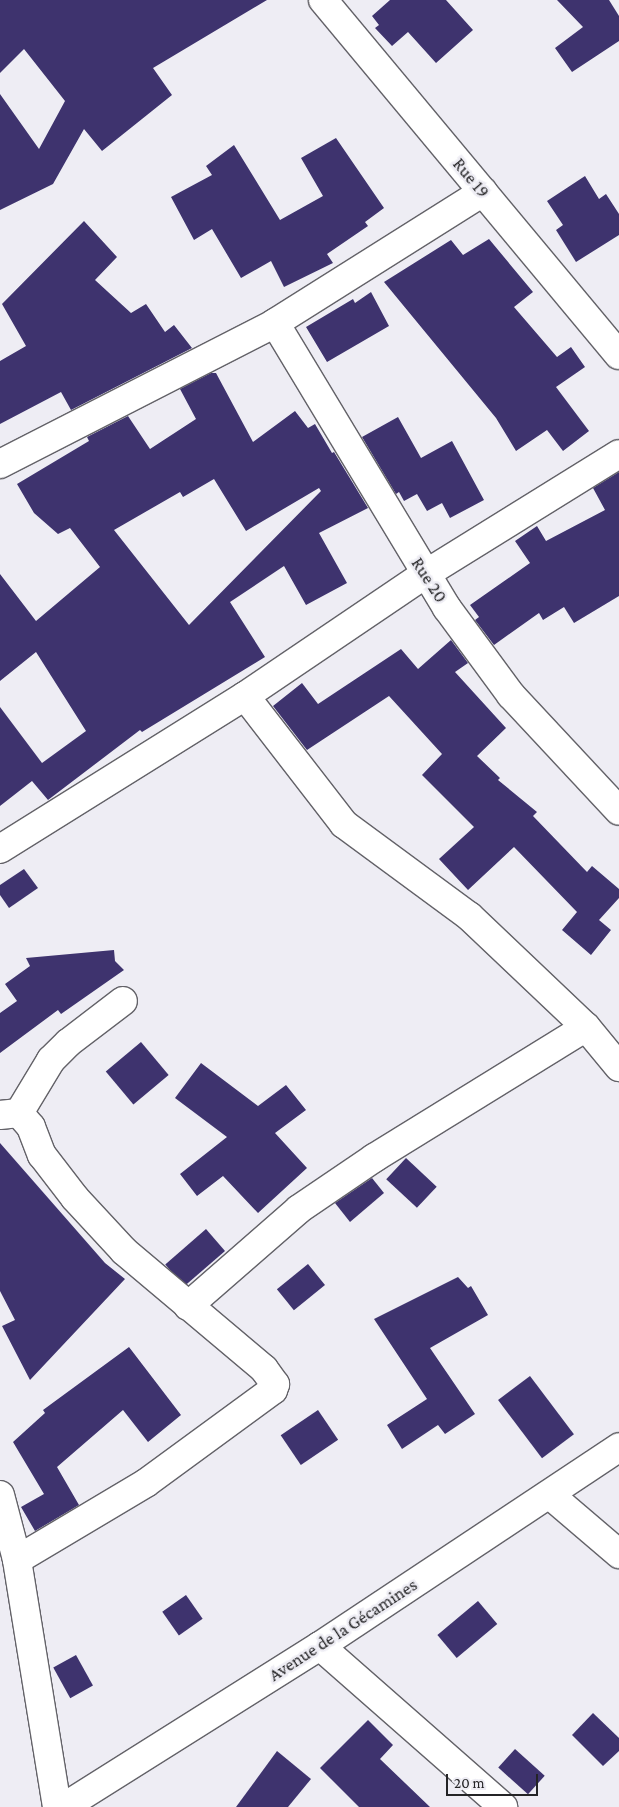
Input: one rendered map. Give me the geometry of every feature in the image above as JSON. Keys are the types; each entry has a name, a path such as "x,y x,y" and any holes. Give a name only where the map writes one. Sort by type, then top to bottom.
{"street":[{"name":"Rue 19","path":"324,0 619,355"},
{"path":"0,464 275,322 483,192"},
{"name":"Rue 20","path":"275,322 424,575 511,695 619,811"},
{"path":"0,848 245,696 424,575 619,454"},
{"path":"245,696 344,824 469,916 586,1027 619,1067"},
{"path":"17,1560 146,1483 273,1390 275,1384 272,1377 264,1369 124,1251 75,1198 42,1155 31,1127 10,1114 51,1060 68,1043 124,1001"},
{"path":"188,1306 299,1209 374,1158 586,1027"},
{"name":"Avenue de la Gécamines","path":"64,1807 320,1646 550,1495 619,1446"},
{"path":"0,1495 17,1560 57,1807"},
{"path":"550,1495 619,1554"},
{"path":"320,1646 503,1807"}],"building":[{"path":"0,0 267,0 153,68 172,95 102,151 84,129 53,184 0,210 0,94 39,149 65,101 24,49 0,73"},
{"path":"390,0 446,0 473,30 436,63 408,32 392,46 375,28 379,25 372,16"},
{"path":"557,0 609,0 619,16 619,41 572,72 555,48 583,27"},
{"path":"336,138 384,208 365,222 368,226 327,254 333,263 284,287 271,261 241,278 212,229 194,240 171,197 212,175 206,166 234,145 280,220 323,196 301,158"},
{"path":"585,176 599,199 606,194 619,214 619,235 576,262 556,230 563,225 547,201"},
{"path":"84,221 117,257 95,280 131,313 146,304 165,332 174,325 192,348 71,410 61,392 0,424 0,361 26,346 2,304"},
{"path":"489,239 533,292 514,307 557,357 571,347 585,367 556,387 589,431 563,451 547,430 516,451 496,418 384,282 451,240 463,255"},
{"path":"371,292 389,326 327,362 306,327 353,299 355,303"},
{"path":"211,373 216,373 253,442 295,411 308,428 315,424 368,508 319,533 347,583 306,605 284,566 230,602 265,657 142,732 140,730 48,800 32,781 0,806 0,707 42,763 86,731 36,652 0,681 0,574 36,621 100,567 70,528 58,534 34,513 17,484 89,441 87,437 128,416 150,449 196,419 180,389","holes":["214,479 246,531 319,488 321,491 189,625 114,530 180,492 183,497"]},
{"path":"398,417 421,458 452,441 484,500 450,518 442,503 427,511 417,494 404,501 399,492 396,494 362,437"},
{"path":"619,472 619,596 574,623 564,607 543,620 539,613 494,645 475,620 479,617 470,605 530,563 515,541 537,526 546,541 605,510 593,488"},
{"path":"451,640 468,663 455,672 506,728 477,756 500,778 498,780 537,812 533,816 587,872 592,866 619,889 619,898 599,920 611,930 591,955 562,930 577,912 514,847 468,890 439,859 474,827 422,775 442,754 389,696 307,750 273,706 302,683 318,704 401,649 418,669"},
{"path":"24,869 38,888 9,908 0,895 0,885"},
{"path":"114,950 115,961 124,970 61,1014 58,1010 0,1053 0,1013 17,1001 5,984 30,966 26,958"},
{"path":"141,1042 169,1075 133,1105 106,1072"},
{"path":"201,1063 258,1106 286,1085 306,1110 275,1133 307,1168 258,1213 223,1176 197,1196 180,1174 227,1137 175,1098"},
{"path":"0,1143 105,1263 125,1279 30,1380 2,1326 15,1320 0,1291"},
{"path":"406,1158 437,1187 417,1208 386,1179"},
{"path":"372,1178 384,1193 350,1222 335,1203"},
{"path":"206,1229 225,1251 184,1286 165,1264"},
{"path":"308,1264 325,1285 294,1310 277,1289"},
{"path":"458,1277 468,1288 471,1286 488,1315 430,1348 475,1414 445,1434 438,1425 402,1449 387,1425 427,1399 374,1319"},
{"path":"129,1347 181,1415 148,1442 123,1410 57,1467 79,1505 35,1531 21,1507 44,1494 13,1442 45,1413 43,1410"},
{"path":"530,1376 574,1434 542,1458 498,1400"},
{"path":"318,1410 338,1440 301,1465 281,1435"},
{"path":"186,1595 203,1619 179,1635 162,1612"},
{"path":"478,1601 497,1624 457,1658 437,1635"},
{"path":"76,1655 93,1686 70,1698 53,1668"},
{"path":"593,1713 619,1738 619,1751 603,1766 572,1735"},
{"path":"368,1720 393,1745 380,1759 430,1807 359,1807 320,1768"},
{"path":"515,1749 545,1776 528,1794 498,1768"},
{"path":"277,1751 311,1779 288,1807 236,1807"}]}
